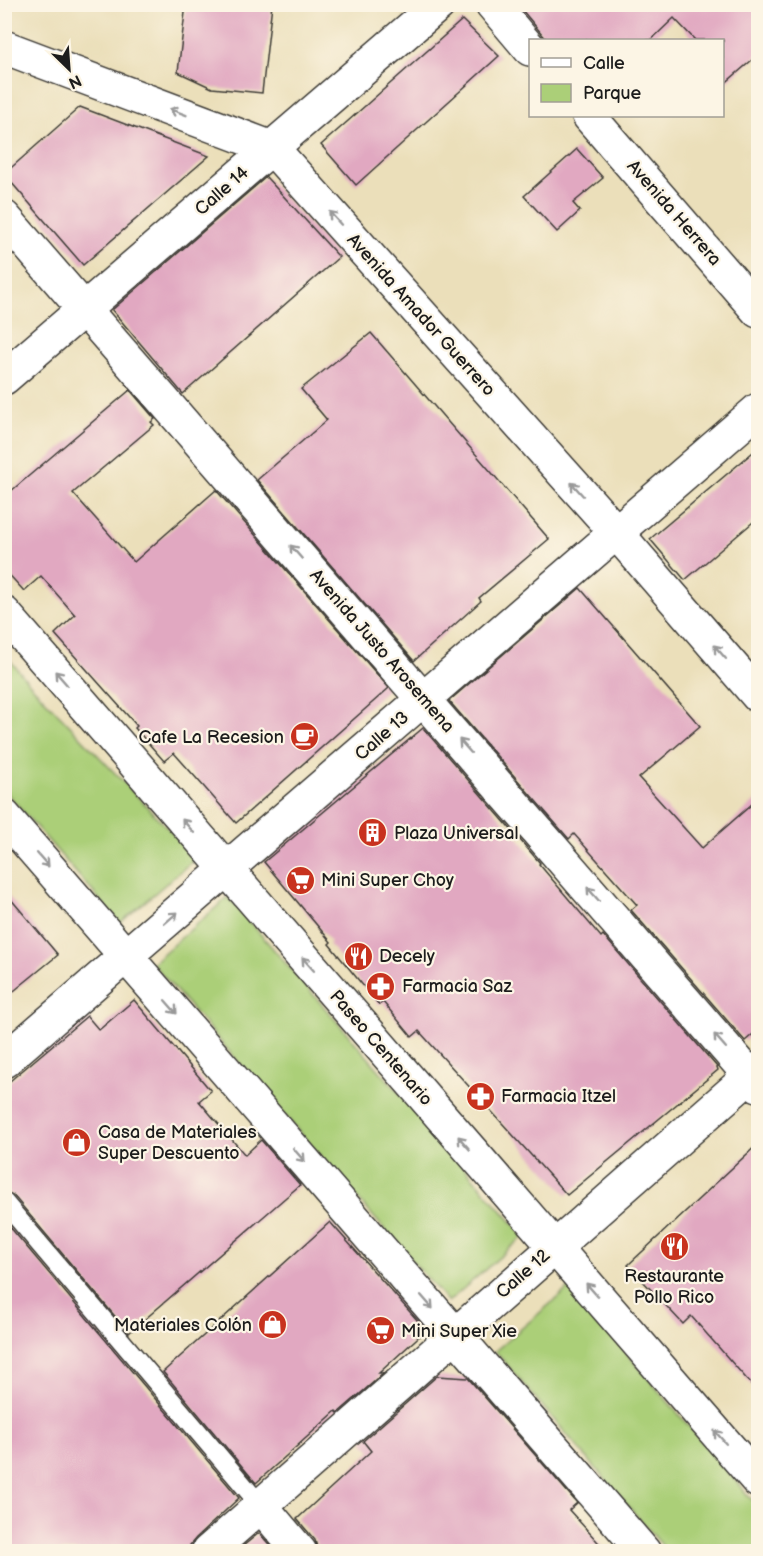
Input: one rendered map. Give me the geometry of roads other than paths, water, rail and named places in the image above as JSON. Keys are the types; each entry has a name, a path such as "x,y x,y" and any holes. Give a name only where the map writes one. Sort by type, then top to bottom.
{"main road":[{"name":"Calle 14","path":"4,378 439,4"},
{"path":"492,4 529,47"},
{"name":"Avenida Amador Guerrero","path":"4,47 272,148 616,532 759,696"},
{"name":"Avenida Herrera","path":"590,117 759,311"},
{"name":"Avenida Justo Arosemena","path":"4,217 756,1077"},
{"name":"Calle 13","path":"4,1061 759,410"},
{"name":"Paseo Centenario","path":"4,613 759,1481"},
{"path":"4,816 644,1551"},
{"name":"Calle 12","path":"208,1551 554,1247 756,1077"},
{"path":"261,1506 300,1551"}],"lane":[{"path":"4,1202 261,1506"}],"place":[{"name":"Cafe La Recesion","path":"305,737"},
{"name":"Plaza Universal","path":"373,833"},
{"name":"Mini Super Choy","path":"300,880"},
{"name":"Decely","path":"358,956"},
{"name":"Farmacia Saz","path":"381,986"},
{"name":"Farmacia Itzel","path":"480,1096"},
{"name":"Casa de Materiales Super Descuento","path":"77,1142"},
{"name":"Restaurante Pollo Rico","path":"674,1247"},
{"name":"Materiales Colón","path":"273,1325"},
{"name":"Mini Super Xie","path":"380,1331"}]}
